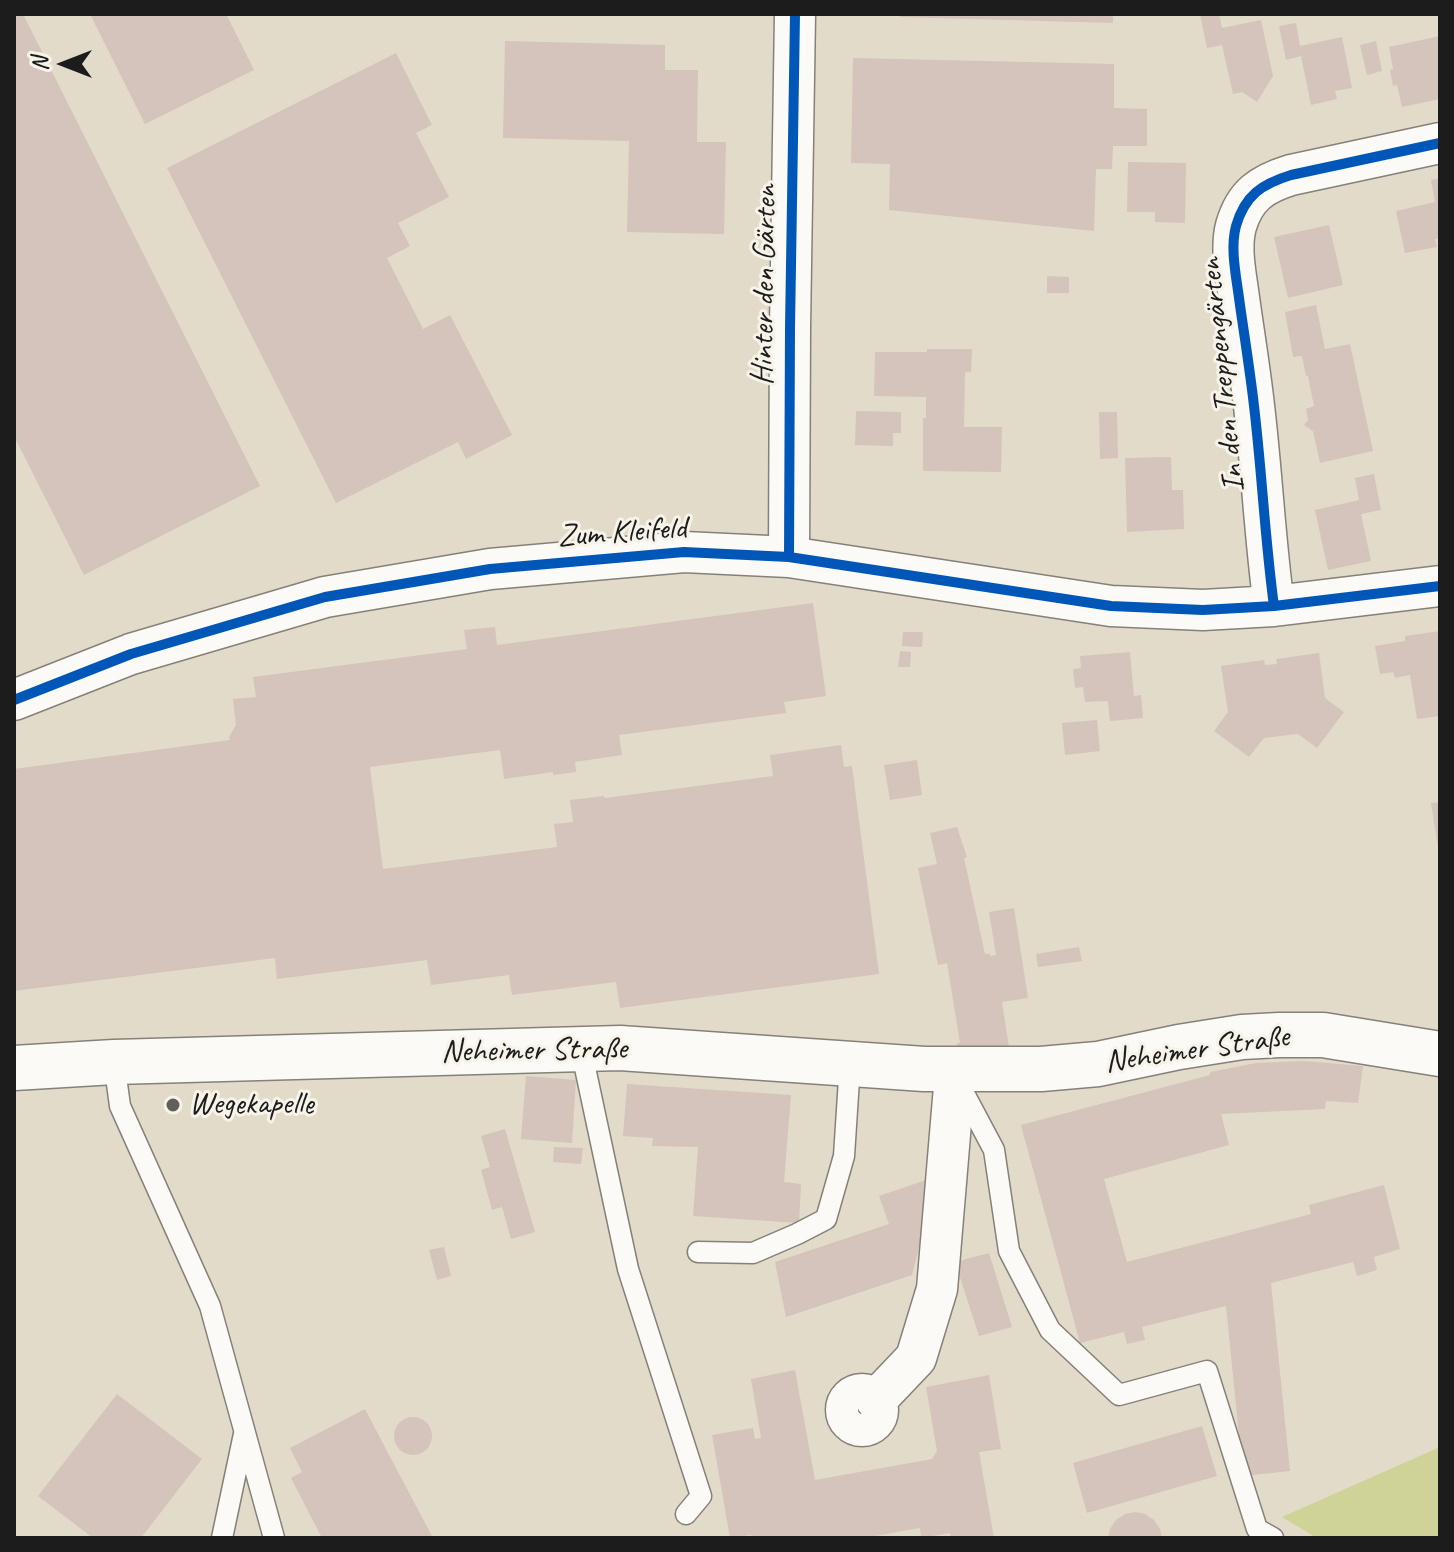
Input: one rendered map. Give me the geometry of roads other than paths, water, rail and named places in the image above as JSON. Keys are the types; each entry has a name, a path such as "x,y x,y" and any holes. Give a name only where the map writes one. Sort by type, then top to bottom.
{"main road":[{"name":"Neheimer Straße","path":"14,1068 114,1062 620,1048 954,1072 1098,1064 1210,1042 1279,1035 1323,1035 1440,1054"}],"street":[{"name":"Hinter den Gärten","path":"789,557 795,14"},
{"name":"In den Treppengärten","path":"1274,606 1254,407 1234,265 1235,230 1241,213 1253,193 1270,181 1440,143"},
{"name":"Zum Kleifeld","path":"14,700 131,654 325,597 490,569 684,552 789,557 1111,606 1203,610 1274,606 1440,586"},
{"path":"876,1400 916,1358 937,1289 954,1072"}],"lane":[{"path":"581,1049 628,1269 701,1496 686,1514"},
{"path":"114,1062 120,1106 210,1306 274,1538"},
{"path":"698,1252 753,1253 826,1219 844,1156 850,1064"},
{"path":"954,1072 994,1150 1009,1251 1050,1330 1119,1395 1207,1371 1257,1529 1273,1538"},
{"path":"222,1538 245,1431"}],"place":[{"name":"Wegekapelle","path":"173,1105"}]}
